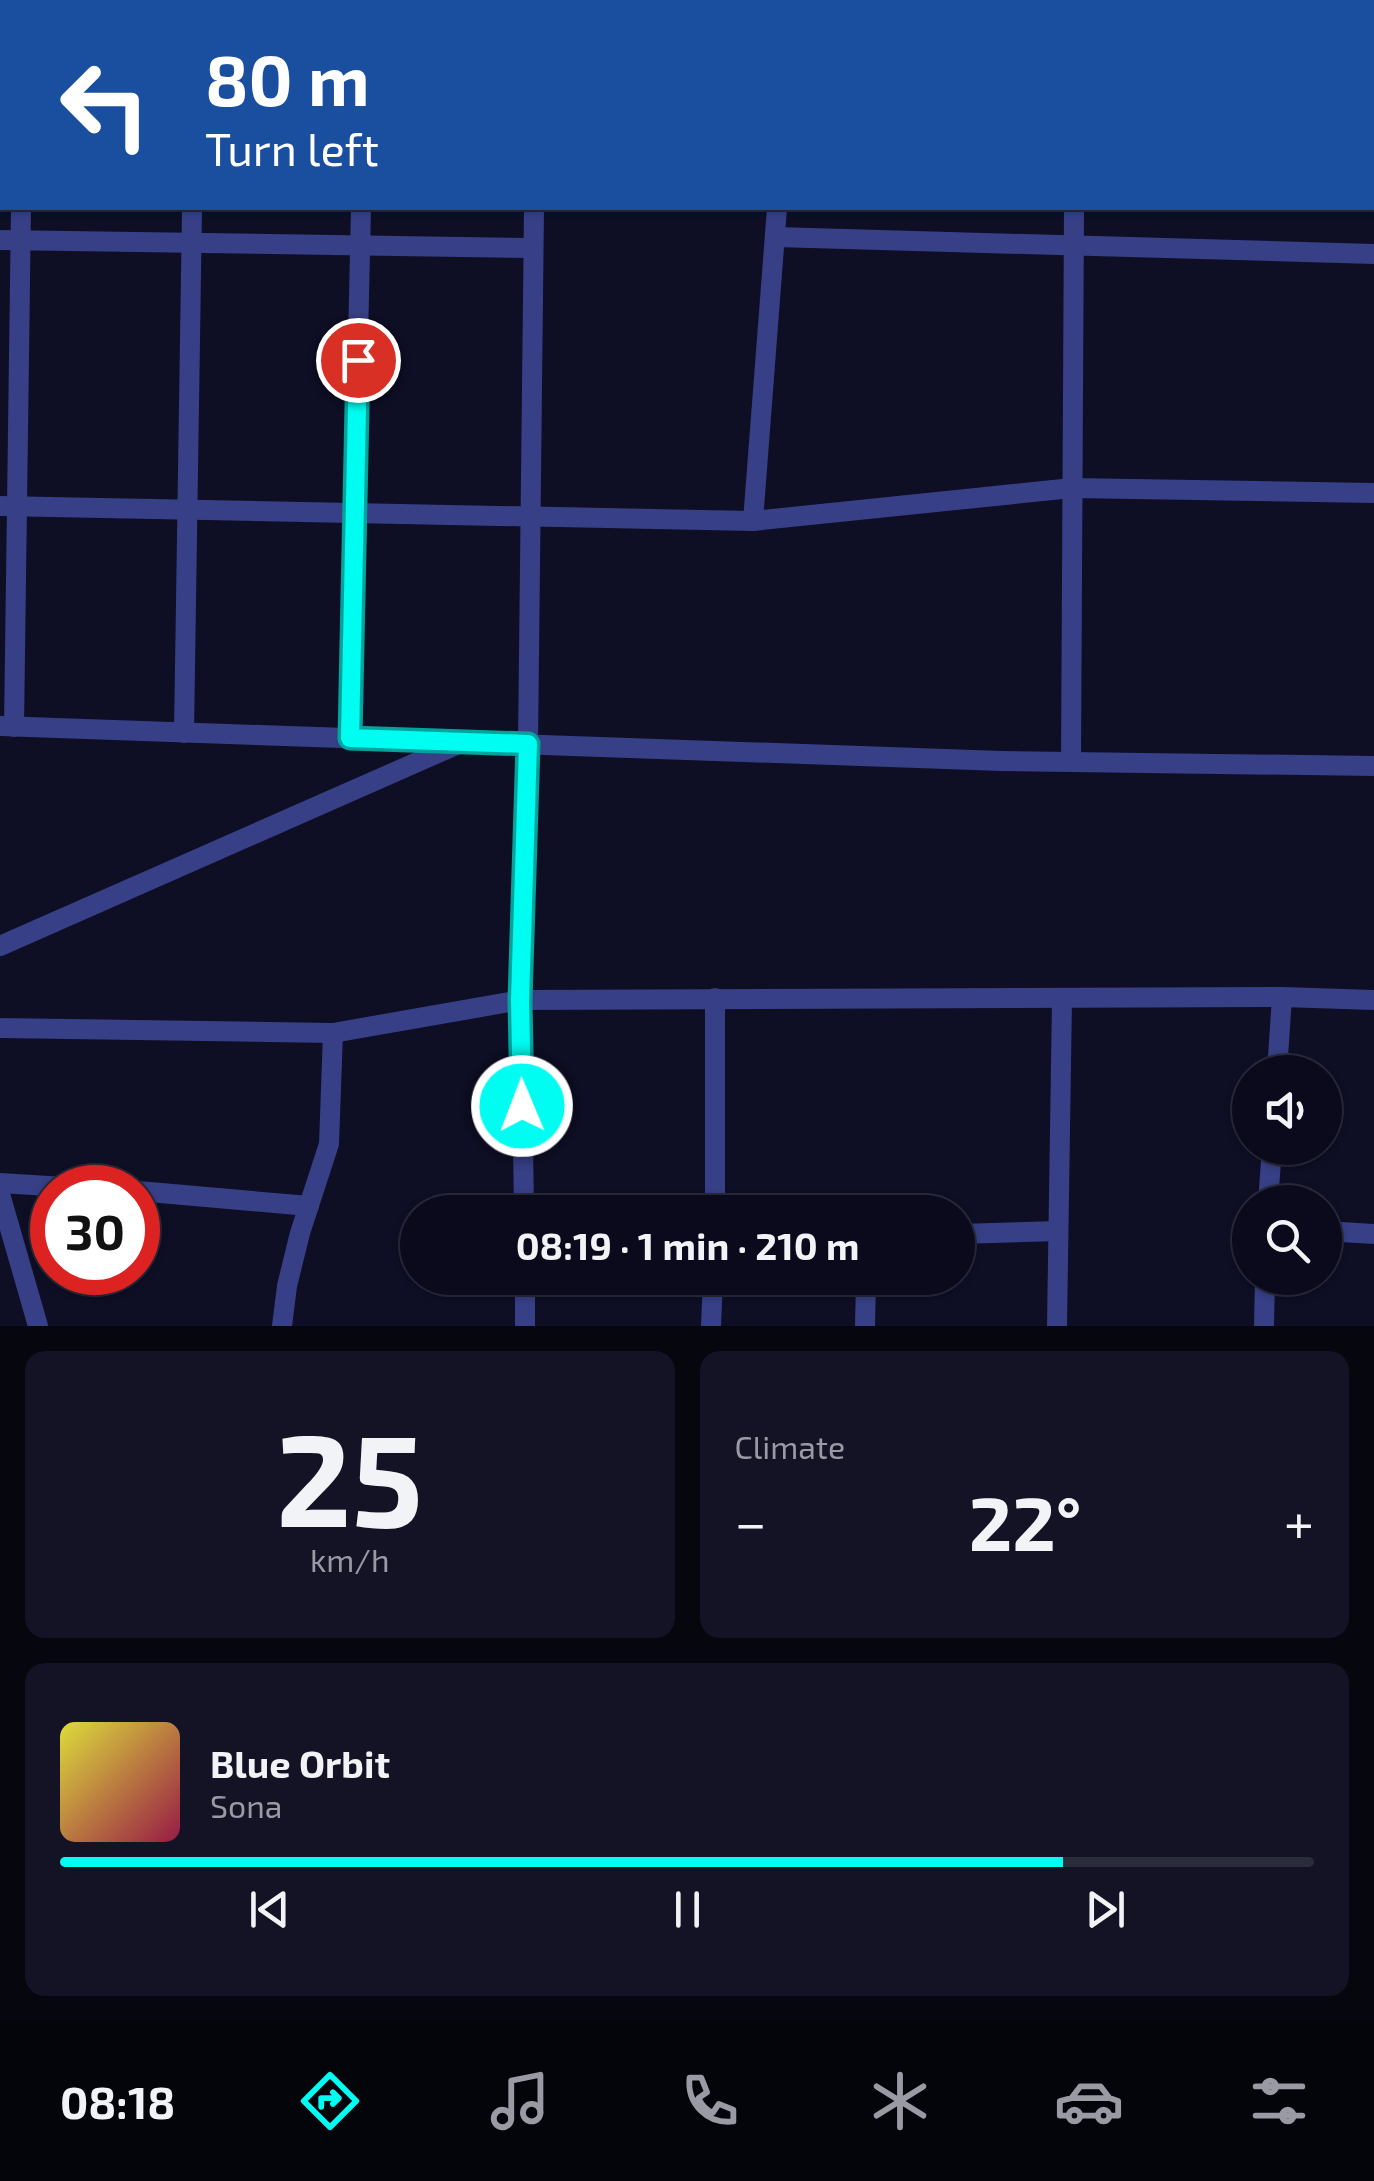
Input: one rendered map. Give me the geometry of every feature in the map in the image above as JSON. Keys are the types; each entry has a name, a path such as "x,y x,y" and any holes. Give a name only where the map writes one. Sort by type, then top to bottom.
{"street":[{"path":"7,726 10,240 20,210"},
{"path":"184,732 192,210"},
{"path":"350,738 361,210"},
{"path":"524,1195 520,1000 528,744 534,210"},
{"path":"753,521 777,210"},
{"path":"1071,762 1074,210"},
{"path":"776,237 1374,254"},
{"path":"10,240 532,248"},
{"path":"8,506 753,521 1072,488 1374,493"},
{"path":"0,664 7,726"},
{"path":"7,726 1071,762 1374,766"},
{"path":"0,946 462,742"},
{"path":"715,998 715,1195"},
{"path":"1278,1055 1282,998"},
{"path":"1057,1326 1062,999"},
{"path":"0,1028 332,1032 520,1000 1374,1000"},
{"path":"282,1326 300,1233 329,1144 332,1032"},
{"path":"0,1183 30,1185"},
{"path":"160,1193 310,1206"},
{"path":"0,1194 38,1326"},
{"path":"975,1233 1058,1230"},
{"path":"1342,1232 1374,1234"},
{"path":"525,1295 526,1326"},
{"path":"711,1326 713,1295"},
{"path":"865,1326 866,1295"},
{"path":"1264,1326 1265,1295"}],"route":[{"path":"358,360 350,738 528,744 520,1000 522,1106"}]}
